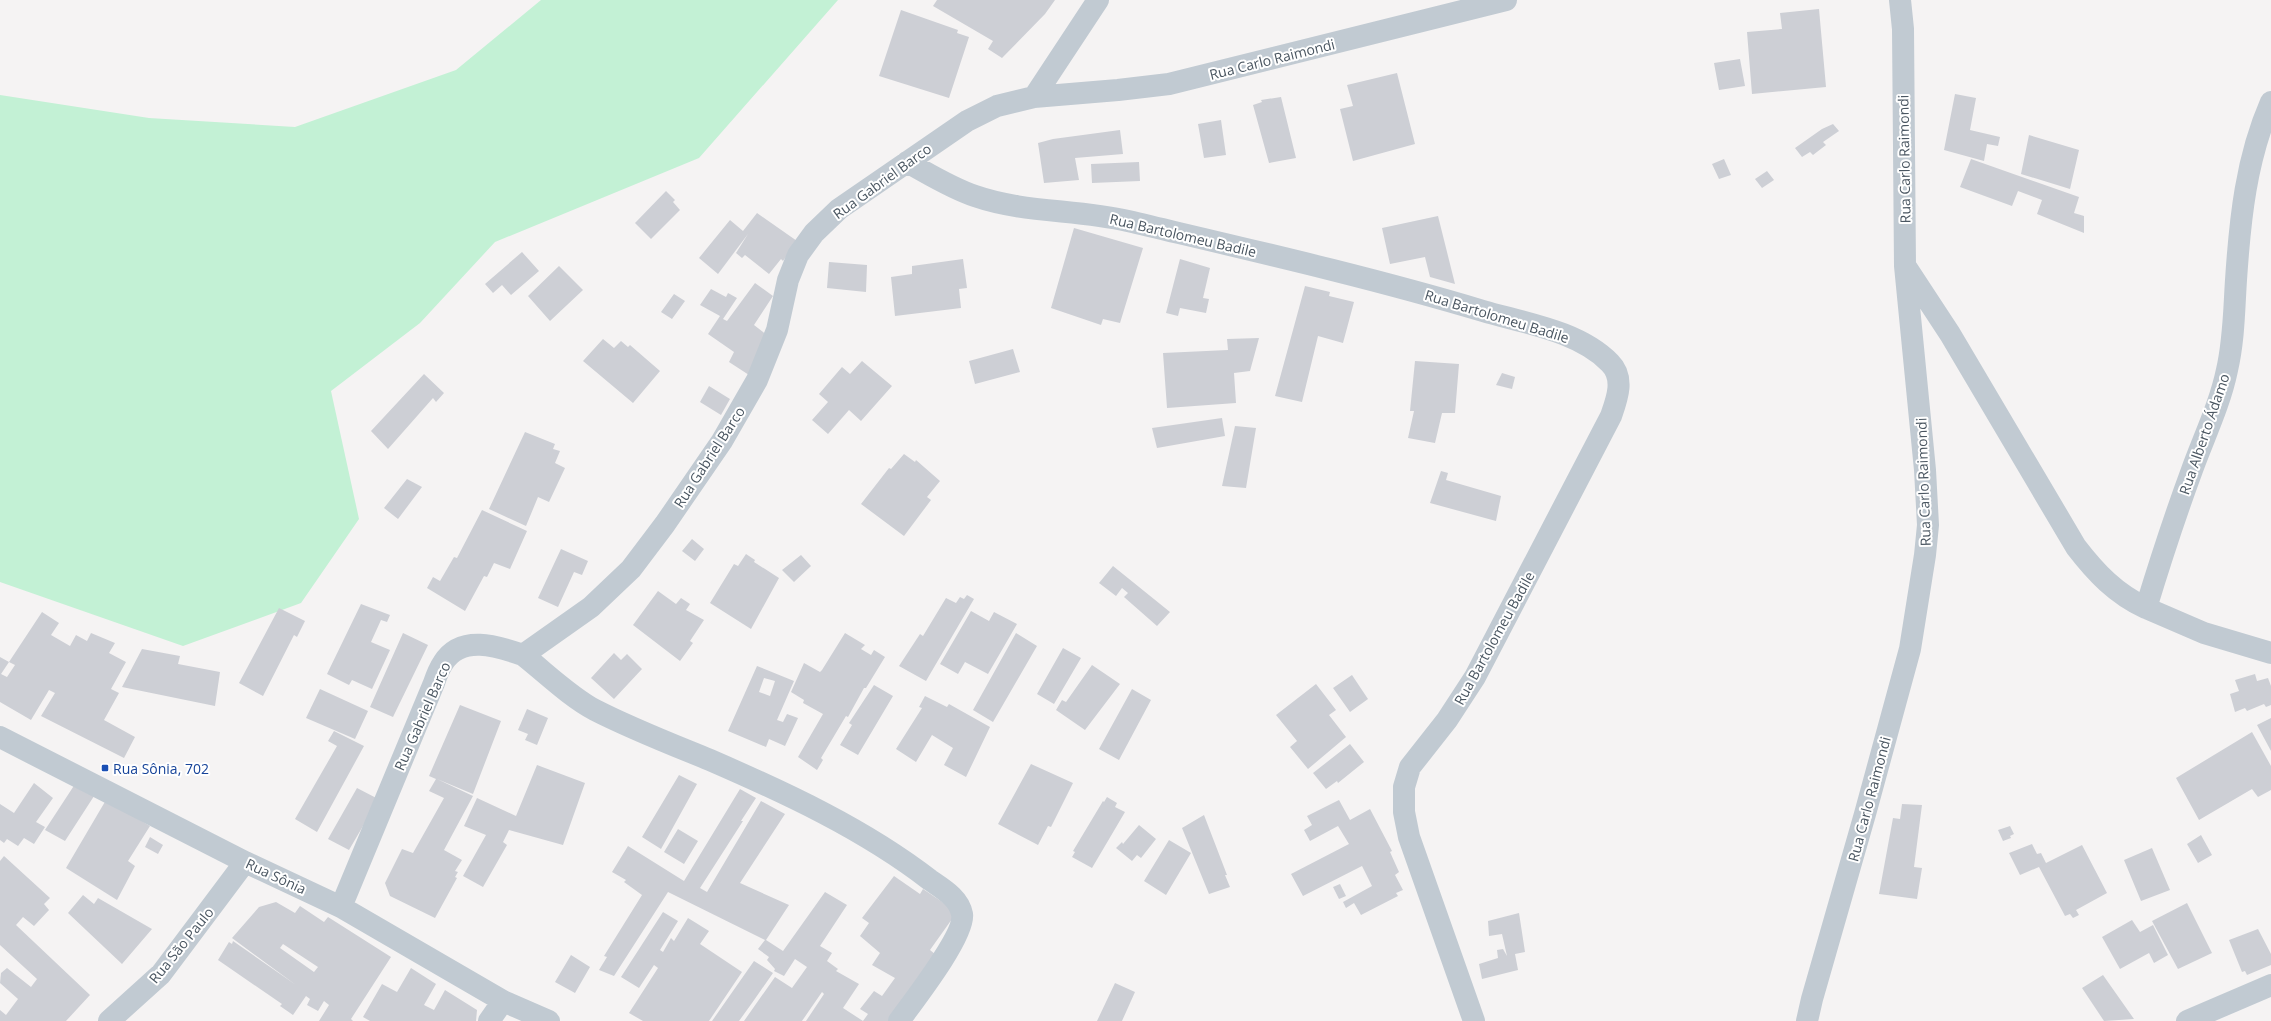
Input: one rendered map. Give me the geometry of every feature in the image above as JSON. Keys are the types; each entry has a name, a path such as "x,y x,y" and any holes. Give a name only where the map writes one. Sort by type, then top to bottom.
{"street":[{"path":"1034,97 1098,0"},
{"name":"Rua Carlo Raimondi","path":"1034,97 1169,84 1506,0"},
{"name":"Rua Carlo Raimondi","path":"1808,1021 1812,999 1910,649 1926,555 1928,525 1926,470 1905,266 1903,29 1900,0"},
{"name":"Rua Gabriel Barco","path":"341,907 443,663 452,652 465,645 482,645 503,648 523,655 591,607 631,569 665,524 722,441 757,380 777,330 788,280 798,255 814,233 839,209 967,121 997,106 1034,97"},
{"name":"Rua Alberto Ádamo","path":"2146,608 2170,530 2212,418 2227,371 2233,333 2241,215 2250,162 2261,124 2271,102"},
{"name":"Rua Bartolomeu Badile","path":"907,162 959,190 995,202 1074,212 1128,221 1373,280 1468,306 1558,333 1598,352 1612,365 1618,378 1619,394 1611,416 1475,677 1447,720 1410,767 1404,787 1404,812 1409,837 1474,1021"},
{"path":"1905,266 1929,298 2076,547 2102,578 2118,592 2146,608 2204,633 2271,653"},
{"path":"523,655 593,709 757,781 846,824 905,860 953,897 960,906 963,916 958,931 953,942 922,990 899,1021"},
{"name":"Rua Sônia","path":"0,737 245,862 341,907 503,1001 549,1021"},
{"name":"Rua São Paulo","path":"109,1021 161,974 245,862"},
{"path":"2187,1021 2271,985"},
{"path":"489,1021 503,1001"}],"green space":[{"path":"541,0 838,0 699,158 495,242 420,323 331,391 359,519 301,603 183,646 0,582 0,95 149,118 295,127 456,70"}],"building":[{"path":"937,0 1055,0 1045,14 1002,58 988,49 993,41 933,6"},
{"path":"1819,9 1826,87 1752,94 1747,32 1782,29 1780,13"},
{"path":"901,10 958,30 957,33 969,37 949,98 879,76"},
{"path":"1740,59 1745,86 1719,90 1714,63"},
{"path":"1397,73 1415,144 1353,161 1340,109 1353,106 1347,85"},
{"path":"1955,94 1976,98 1970,130 2000,137 1998,146 1987,144 1984,161 1944,150"},
{"path":"1281,97 1296,158 1269,163 1253,105 1262,102 1261,100"},
{"path":"1221,120 1226,155 1204,158 1198,124"},
{"path":"1833,124 1839,131 1823,142 1826,145 1813,155 1810,152 1802,157 1795,148 1822,129"},
{"path":"1120,130 1123,154 1075,158 1079,180 1044,183 1038,143 1053,139"},
{"path":"2029,135 2079,150 2070,189 2021,174"},
{"path":"1724,159 1731,175 1719,179 1712,164"},
{"path":"1971,159 2079,197 2074,213 2084,216 2084,233 2037,214 2042,200 2018,191 2012,206 1960,187"},
{"path":"1139,162 1140,181 1092,183 1091,164"},
{"path":"1767,171 1774,180 1762,188 1755,179"},
{"path":"666,191 675,200 673,202 680,210 651,239 635,223"},
{"path":"757,213 797,241 783,261 781,259 769,274 745,255 742,258 736,253 748,234 718,274 699,258 730,220 743,231"},
{"path":"1438,216 1455,284 1430,277 1425,257 1390,264 1382,228"},
{"path":"1074,228 1143,248 1120,323 1103,319 1101,325 1051,308"},
{"path":"522,252 539,271 511,295 502,285 493,293 485,284"},
{"path":"963,259 967,288 959,289 961,308 895,316 891,277 912,274 912,266"},
{"path":"1180,259 1210,268 1203,298 1209,299 1206,313 1180,308 1178,316 1166,313"},
{"path":"829,262 867,265 866,292 827,288"},
{"path":"559,266 583,290 550,321 528,296"},
{"path":"755,283 773,296 754,325 772,339 749,375 729,362 734,352 708,334 720,316 700,305 711,289 726,297 728,293 737,298 723,319 727,321"},
{"path":"1305,286 1330,292 1329,296 1354,302 1343,343 1318,336 1302,402 1275,396"},
{"path":"674,294 685,301 672,319 661,312"},
{"path":"1259,338 1250,371 1234,373 1236,403 1167,408 1163,353 1228,350 1227,339"},
{"path":"603,339 614,348 621,341 628,347 630,345 660,371 633,403 583,361"},
{"path":"1013,349 1020,372 975,384 969,361"},
{"path":"862,361 892,386 861,421 849,410 828,434 812,420 828,402 819,394 842,367 850,374"},
{"path":"1415,361 1459,364 1455,413 1442,413 1435,443 1408,438 1414,411 1410,411"},
{"path":"1502,373 1515,377 1512,389 1496,385"},
{"path":"424,374 444,393 436,402 433,398 388,449 371,431"},
{"path":"709,386 730,399 721,415 700,402"},
{"path":"1222,418 1225,436 1157,448 1152,428"},
{"path":"1235,426 1256,428 1246,488 1222,486"},
{"path":"525,432 555,444 553,449 560,451 555,463 565,468 549,502 538,497 526,526 489,509"},
{"path":"904,454 915,462 916,460 940,481 927,497 931,500 904,536 861,504 889,468 891,469"},
{"path":"1441,471 1448,473 1446,480 1501,496 1496,521 1430,503"},
{"path":"407,479 422,487 398,519 384,508"},
{"path":"482,510 527,531 510,569 494,563 487,577 484,576 465,611 427,588 433,577 440,581 454,557 457,558"},
{"path":"692,539 704,549 695,561 682,551"},
{"path":"561,549 588,561 582,575 574,572 558,607 538,598"},
{"path":"746,554 755,560 754,562 779,578 751,629 710,603 734,564 738,566"},
{"path":"801,555 811,566 794,582 782,570"},
{"path":"1113,566 1170,612 1157,626 1124,597 1128,593 1122,588 1116,596 1099,583"},
{"path":"658,591 676,604 681,598 690,604 686,610 704,620 690,641 693,643 680,661 633,625"},
{"path":"967,595 974,599 926,681 899,666 920,634 923,636 946,598 956,603 960,597 964,599"},
{"path":"361,604 390,615 387,622 381,620 371,642 390,650 372,689 352,680 349,685 327,674"},
{"path":"279,608 305,621 297,637 294,635 263,696 239,683"},
{"path":"971,611 989,621 994,612 1017,624 988,674 965,662 958,674 940,664"},
{"path":"42,612 59,623 51,635 70,646 76,635 87,641 91,633 115,643 109,653 126,662 111,689 119,693 104,720 135,737 124,758 41,716 55,693 49,690 31,720 0,702 0,657 9,662","holes":["9,662 15,665 7,677 1,674"]},
{"path":"403,633 428,645 393,717 370,707"},
{"path":"845,633 865,645 861,649 871,655 874,650 885,657 866,688 864,688 848,717 846,716 821,758 823,760 817,770 798,757 823,714 803,703 804,700 791,692 804,663 820,672"},
{"path":"1016,633 1037,646 993,722 973,710"},
{"path":"1063,648 1081,658 1054,704 1037,694"},
{"path":"142,649 180,656 178,664 220,672 215,706 122,687"},
{"path":"614,653 621,660 627,654 642,669 614,699 591,678"},
{"path":"1092,665 1120,684 1085,730 1056,710 1062,700 1066,702"},
{"path":"757,666 794,681 777,720 783,722 787,714 798,718 785,746 769,739 766,747 728,731","holes":["764,678 775,681 770,696 759,692"]},
{"path":"2255,674 2257,681 2268,678 2271,686 2271,705 2266,707 2264,704 2247,711 2245,708 2235,712 2230,694 2239,691 2235,680"},
{"path":"1352,675 1368,699 1350,712 1333,688"},
{"path":"1316,684 1336,710 1329,715 1346,737 1308,769 1290,747 1297,741 1276,715"},
{"path":"874,685 893,696 858,755 840,745 852,725 849,723"},
{"path":"320,689 368,711 355,739 306,718"},
{"path":"1132,689 1151,700 1119,760 1099,749"},
{"path":"925,696 947,707 949,704 990,727 966,777 944,765 953,748 932,735 916,762 896,749 922,708 919,707"},
{"path":"460,705 501,721 473,794 437,779 473,796 444,850 462,860 455,871 458,872 455,877 457,878 435,918 390,896 385,883 402,849 413,853 444,798 429,791 436,779 429,776"},
{"path":"527,709 548,718 537,745 525,740 528,734 518,730"},
{"path":"2271,718 2271,751 2257,725"},
{"path":"334,731 364,746 317,832 295,819 337,746 328,741"},
{"path":"2252,732 2271,766 2271,790 2258,797 2252,789 2199,820 2176,778"},
{"path":"1350,744 1364,762 1338,783 1337,781 1326,789 1313,773"},
{"path":"1031,764 1073,783 1051,827 1048,826 1038,845 998,824"},
{"path":"537,765 585,783 563,845 509,830 503,842 507,845 483,887 463,876 486,835 464,826 477,798 516,816"},
{"path":"679,775 697,784 661,849 642,837"},
{"path":"77,781 96,793 65,841 45,830"},
{"path":"34,783 53,798 36,822 45,827 34,844 24,838 18,846 7,839 4,843 0,840 0,804 14,813"},
{"path":"357,788 382,801 370,814 349,850 328,839"},
{"path":"740,789 756,798 700,888 707,892 761,801 785,814 740,883 789,905 766,940 783,951 825,892 847,905 820,946 832,953 827,961 838,969 836,971 859,984 843,1008 863,1021 806,1021 824,994 822,992 802,1021 744,1021 775,977 792,988 807,967 795,959 784,976 774,971 775,969 767,960 769,957 758,949 765,940 668,892 614,976 599,970 607,957 604,956 642,895 624,882 626,880 612,872 628,846 684,881"},
{"path":"1107,797 1117,803 1115,807 1125,812 1092,868 1072,857 1075,852 1073,851 1103,801 1104,802"},
{"path":"106,800 150,826 128,861 135,866 117,900 66,868"},
{"path":"1339,800 1350,820 1370,809 1392,851 1390,852 1399,872 1395,875 1403,890 1396,893 1398,896 1361,915 1354,903 1346,908 1343,902 1372,886 1362,866 1303,896 1291,874 1349,844 1338,826 1310,841 1304,830 1312,825 1307,816"},
{"path":"1902,804 1922,805 1914,867 1922,868 1917,899 1879,894 1893,818 1900,819"},
{"path":"1204,815 1227,875 1225,875 1230,887 1209,894 1182,828"},
{"path":"1139,825 1156,839 1141,858 1137,855 1132,861 1116,848 1122,842 1123,844"},
{"path":"2010,826 2014,834 2010,836 2011,838 2003,841 1998,830"},
{"path":"678,829 698,841 684,864 664,852"},
{"path":"2201,835 2212,855 2198,863 2187,844"},
{"path":"150,837 163,845 158,854 145,847"},
{"path":"1169,840 1191,853 1166,895 1144,881"},
{"path":"2032,844 2037,854 2041,853 2046,863 2082,845 2107,893 2076,910 2079,915 2073,918 2070,914 2065,916 2039,867 2020,875 2009,853"},
{"path":"2152,848 2170,890 2141,901 2124,860"},
{"path":"4,856 50,898 44,904 49,910 34,926 23,917 16,925 90,995 66,1021 0,1021 0,1010 6,1015 18,999 0,983 1,973 7,968 31,987 37,979 0,945 0,861"},
{"path":"894,876 920,894 923,889 957,912 930,950 941,959 896,1021 863,1021 868,1014 860,1009 874,991 882,996 895,978 872,965 880,953 860,936 869,923 862,918"},
{"path":"1340,884 1346,896 1339,899 1333,887"},
{"path":"83,895 94,904 98,898 152,929 122,964 68,913"},
{"path":"276,902 295,913 300,906 324,922 328,917 391,957 351,1019 353,1021 319,1021 329,1005 324,1001 318,1011 307,1005 310,999 306,996 293,1015 280,1006 282,1004 218,960 229,942 232,944 233,941 296,985 232,938 259,907","holes":["283,944 318,967 314,972 280,948"]},
{"path":"2187,903 2212,953 2178,969 2152,921"},
{"path":"663,912 678,921 660,950 663,952 671,938 674,941 688,918 709,931 700,944 742,972 709,1021 643,1021 629,1013 658,968 654,965 639,988 621,977"},
{"path":"1519,913 1525,952 1515,954 1518,970 1482,979 1479,964 1498,958 1497,950 1503,949 1507,956 1502,934 1489,936 1488,921"},
{"path":"2132,920 2140,932 2153,925 2168,955 2154,963 2149,953 2120,969 2102,937"},
{"path":"2258,929 2271,954 2271,965 2247,975 2245,971 2242,972 2229,940"},
{"path":"571,955 590,967 575,993 555,982"},
{"path":"754,961 773,973 739,1021 712,1021"},
{"path":"411,968 436,984 424,1005 434,1010 445,990 477,1010 476,1021 370,1021 363,1017 382,984 397,992"},
{"path":"2103,975 2134,1019 2104,1021 2082,988"},
{"path":"1115,983 1135,992 1122,1021 1097,1021"}],"place":[{"name":"Rua Sônia, 702","path":"105,768"}]}
